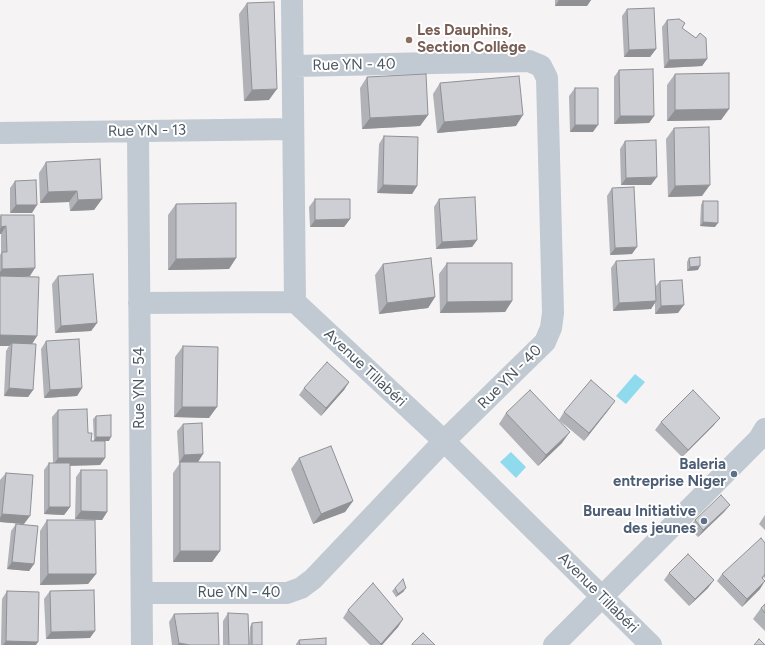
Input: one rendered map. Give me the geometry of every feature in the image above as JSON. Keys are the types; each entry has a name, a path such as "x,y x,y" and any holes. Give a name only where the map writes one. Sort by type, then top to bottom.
{"street":[{"path":"139,303 295,302 292,0"},
{"name":"Rue YN - 40","path":"142,593 287,593 301,588 313,579 444,441 545,342 551,328 554,313 547,78 541,66 529,61 293,66"},
{"name":"Rue YN - 13","path":"0,134 293,129"},
{"name":"Rue YN - 54","path":"138,132 142,645"},
{"name":"Avenue Tillabéri","path":"295,302 444,441 651,645"},
{"path":"554,645 759,438 765,429"}],"water":[{"path":"635,374 645,382 626,404 616,396"},
{"path":"511,452 526,467 516,478 500,462"}],"building":[{"path":"274,2 277,89 252,90 247,3"},
{"path":"654,8 656,49 629,50 627,9"},
{"path":"679,19 685,23 682,28 696,38 700,33 706,38 707,59 669,60 667,20"},
{"path":"653,69 654,116 620,116 619,70"},
{"path":"729,73 729,109 675,110 675,74"},
{"path":"426,74 428,115 370,118 367,77"},
{"path":"519,76 523,115 444,122 440,83"},
{"path":"575,88 598,88 598,125 575,125"},
{"path":"709,127 710,185 675,186 674,128"},
{"path":"384,136 418,137 417,186 383,185"},
{"path":"656,140 657,177 626,178 625,141"},
{"path":"100,159 102,199 78,200 77,191 48,192 46,162"},
{"path":"36,180 37,205 16,205 15,181"},
{"path":"634,187 637,247 615,248 612,188"},
{"path":"475,197 477,240 442,242 439,199"},
{"path":"315,199 350,199 350,219 315,220"},
{"path":"703,201 718,201 718,223 703,222"},
{"path":"236,203 236,258 176,259 176,204"},
{"path":"1,215 34,215 35,268 2,269 2,252 7,252 6,226 1,227"},
{"path":"700,257 700,266 690,267 689,258"},
{"path":"431,258 435,297 387,303 383,264"},
{"path":"654,259 656,301 619,303 616,261"},
{"path":"447,263 512,263 512,301 447,302"},
{"path":"93,274 97,323 61,326 58,276"},
{"path":"0,276 39,277 37,336 0,335"},
{"path":"682,280 684,305 661,306 660,281"},
{"path":"79,339 82,388 50,390 46,341"},
{"path":"12,343 36,344 33,390 9,388"},
{"path":"183,346 218,347 217,407 182,407"},
{"path":"327,362 349,382 326,408 304,388"},
{"path":"591,380 615,401 589,433 564,412"},
{"path":"530,390 570,432 546,455 506,413"},
{"path":"693,390 720,418 688,450 661,422"},
{"path":"87,409 88,433 92,433 91,441 105,441 105,458 58,458 58,410"},
{"path":"111,415 111,437 96,437 96,416"},
{"path":"202,423 203,454 184,455 183,424"},
{"path":"331,446 353,501 321,514 299,458"},
{"path":"180,462 220,462 220,551 180,551"},
{"path":"49,463 70,463 70,507 49,507"},
{"path":"81,470 107,470 107,512 81,511"},
{"path":"6,473 33,475 30,516 2,514"},
{"path":"721,495 730,505 703,530 695,520"},
{"path":"47,520 95,520 96,574 48,574"},
{"path":"16,524 38,526 34,564 12,562"},
{"path":"761,538 765,543 765,574 762,578 765,581 747,599 722,574"},
{"path":"688,554 714,580 695,599 669,573"},
{"path":"403,579 406,588 398,594 395,588"},
{"path":"373,583 403,619 381,644 348,610"},
{"path":"94,590 95,631 51,632 50,591"},
{"path":"7,591 39,592 38,642 6,641"},
{"path":"765,604 765,613 761,608"},
{"path":"218,613 219,645 190,645 179,643 174,614"},
{"path":"228,613 248,614 249,645 229,645"},
{"path":"262,622 262,645 252,645 252,623"},
{"path":"423,633 435,645 412,645"},
{"path":"326,638 326,645 300,645 299,640"},
{"path":"759,639 765,645 754,645"}],"place":[{"name":"Les Dauphins, Section Collège","path":"409,40"},
{"name":"Baleria entreprise Niger","path":"734,474"},
{"name":"Bureau Initiative des jeunes","path":"704,521"}]}
